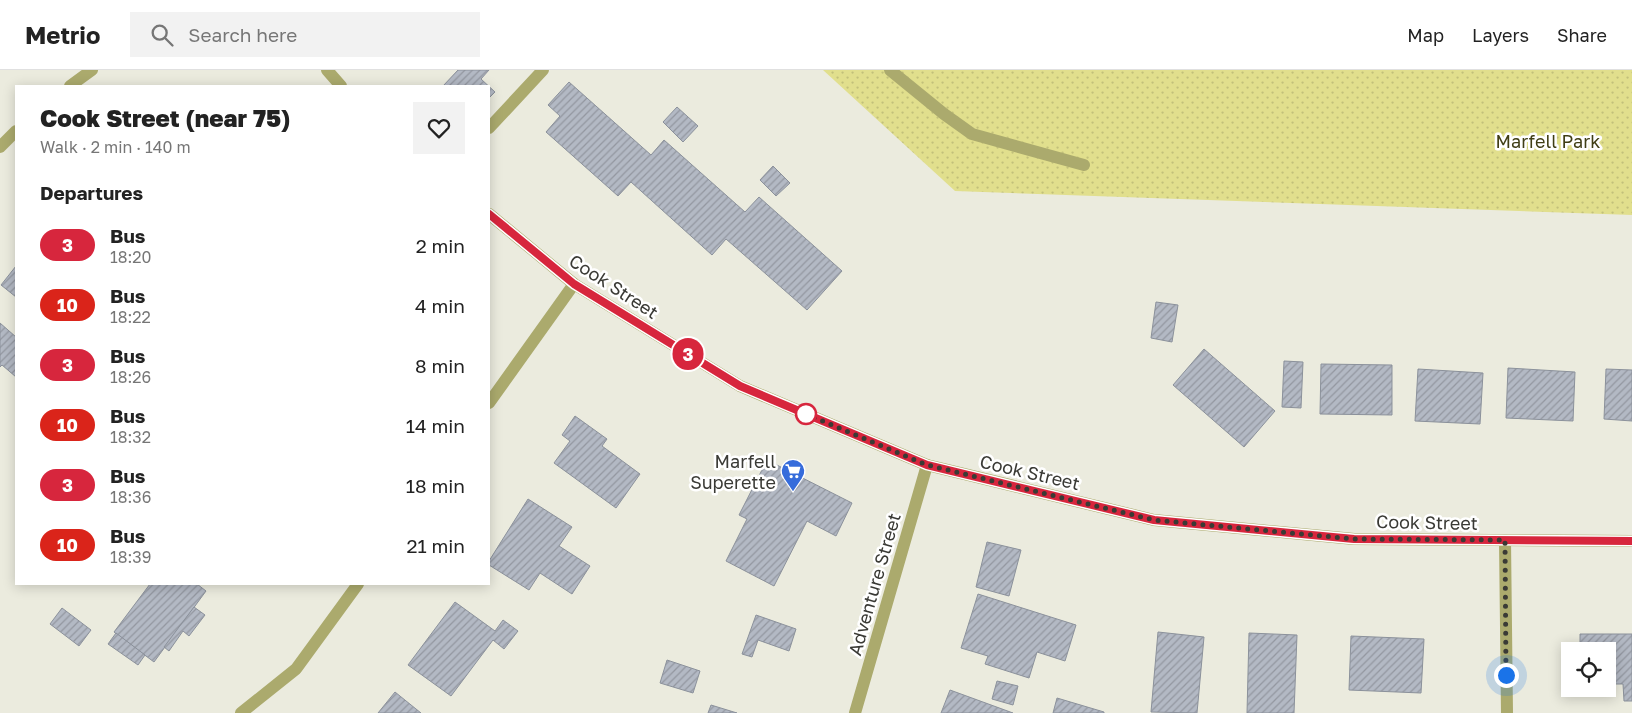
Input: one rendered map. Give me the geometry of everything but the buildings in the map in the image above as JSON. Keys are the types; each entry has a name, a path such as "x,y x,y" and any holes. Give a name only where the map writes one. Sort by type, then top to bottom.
{"street":[{"path":"71,85 92,70"},
{"path":"327,70 340,85"},
{"path":"490,127 543,70"},
{"path":"890,70 972,134 1084,165"},
{"path":"0,147 15,132"},
{"name":"Cook Street","path":"490,215 574,284 740,386 927,465 1154,520 1354,539 1632,541"},
{"path":"490,402 574,284"},
{"name":"Adventure Street","path":"855,713 927,465"},
{"path":"1505,540 1507,713"},
{"path":"241,713 296,669 357,585"}],"green space":[{"name":"Marfell Park","path":"823,70 1632,70 1632,215 955,191"}],"bus line":[{"name":"3","path":"490,215 574,284 740,386 927,465 1154,520 1354,539 1632,541"}],"place":[{"name":"Marfell Superette","path":"793,492"}],"route":[{"path":"806,414 927,465 1154,520 1354,539 1505,540 1506,675"}]}
